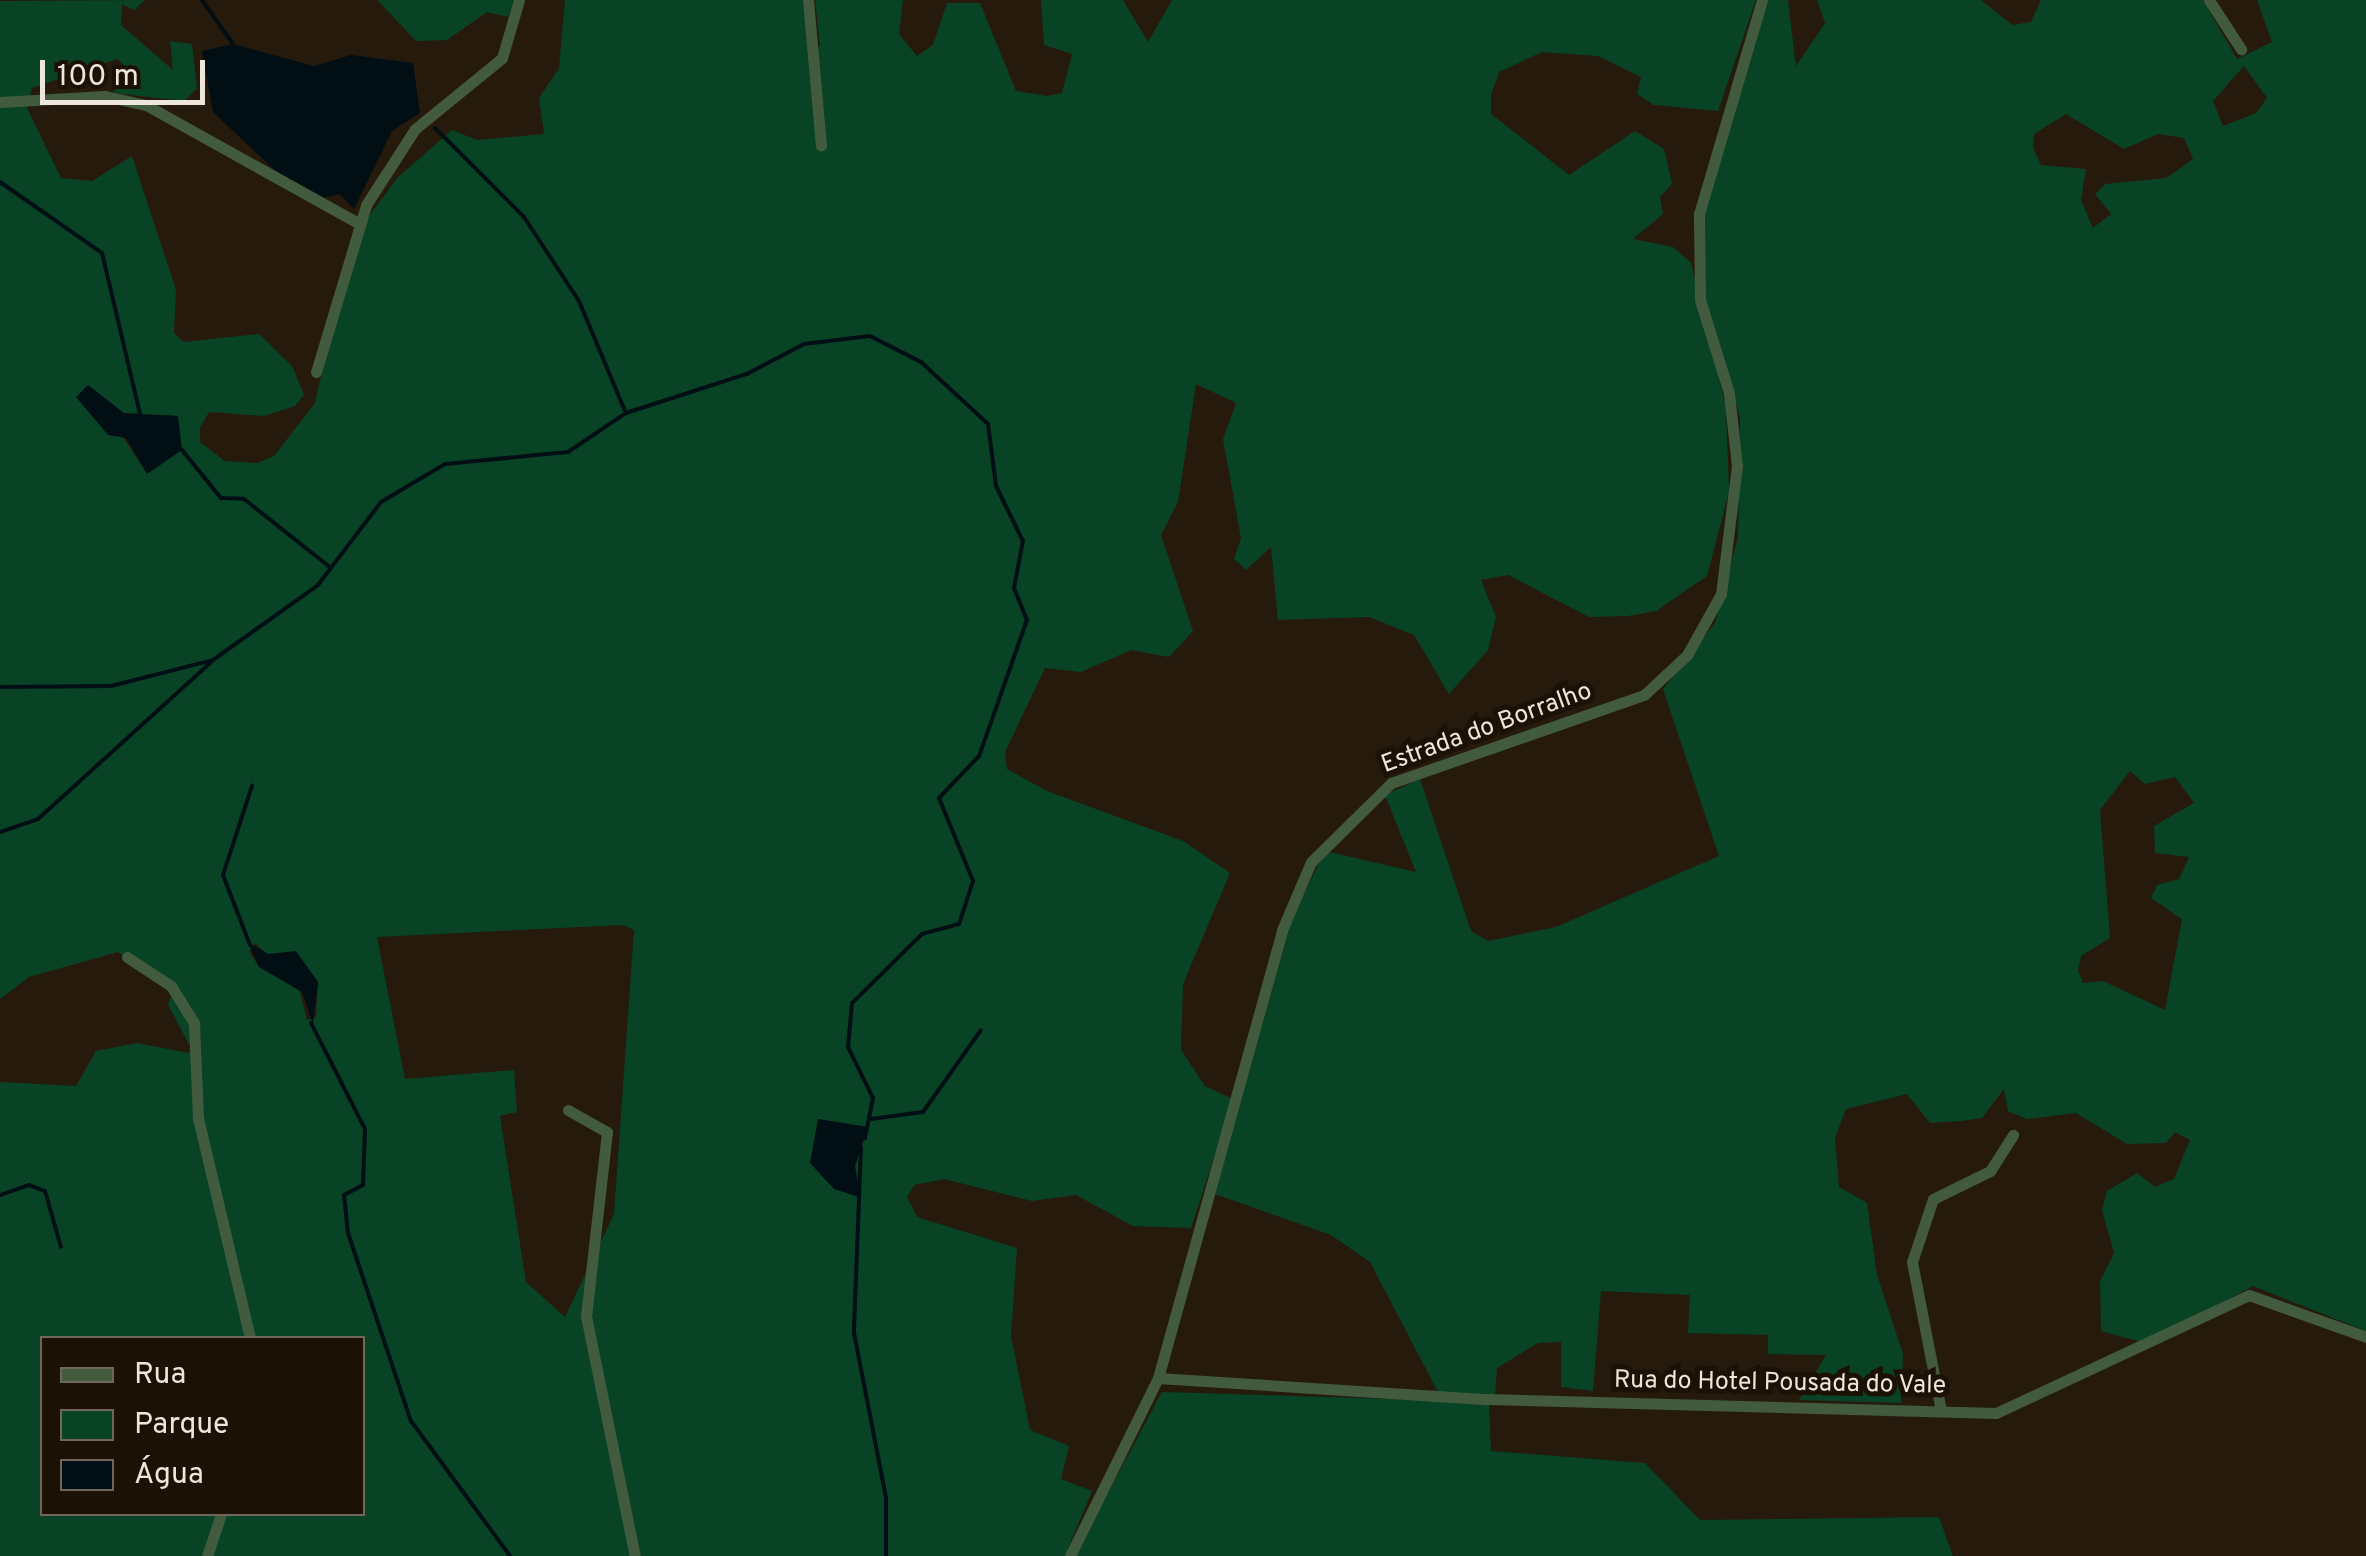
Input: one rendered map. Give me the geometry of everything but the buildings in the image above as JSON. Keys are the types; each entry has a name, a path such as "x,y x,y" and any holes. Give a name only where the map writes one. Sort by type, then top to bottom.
{"street":[{"path":"316,372 358,223 414,129 502,58 518,0"},
{"path":"808,0 822,145"},
{"name":"Estrada do Borralho","path":"1070,1556 1158,1378 1282,930 1311,862 1392,784 1644,695 1687,655 1721,594 1736,508 1734,427 1696,257 1702,189 1762,0"},
{"path":"2209,0 2240,49"},
{"path":"0,102 106,96 146,105 358,223"},
{"path":"127,957 171,986 194,1023 198,1118 250,1336"},
{"path":"568,1110 606,1132 587,1328 635,1556"},
{"path":"1941,1411 1912,1262 1933,1199 1990,1171 2013,1135"},
{"name":"Rua do Hotel Pousada do Vale","path":"1158,1378 1488,1399 1941,1411 2031,1404 2250,1295 2366,1337"},
{"path":"207,1556 220,1516"}],"green space":[{"path":"145,0 134,10 122,4 121,25 173,70 170,41 192,44 197,88 184,101 113,93 128,69 117,59 32,88 27,108 61,178 92,181 132,156 176,290 174,333 184,342 259,334 292,366 304,395 295,406 264,416 209,412 200,428 200,442 225,461 257,463 274,456 315,403 340,292 367,219 397,178 452,130 477,140 544,134 539,98 559,68 565,0 804,0 809,53 820,46 815,0 903,0 899,34 917,56 933,45 947,3 980,3 1016,91 1047,96 1062,93 1072,54 1044,45 1041,0 1123,0 1148,42 1172,0 1756,0 1718,111 1654,105 1637,94 1641,77 1598,56 1542,52 1499,72 1491,95 1491,114 1569,175 1635,131 1664,149 1672,184 1660,197 1663,214 1633,239 1673,247 1691,263 1726,407 1729,492 1707,576 1656,611 1589,617 1508,575 1481,580 1496,617 1488,650 1449,694 1414,635 1369,617 1278,620 1271,547 1246,570 1234,559 1241,538 1223,439 1236,403 1196,384 1178,502 1161,535 1193,631 1169,657 1131,650 1081,672 1045,668 1005,752 1007,769 1047,791 1183,841 1230,873 1183,984 1181,1050 1205,1086 1233,1099 1191,1228 1133,1226 1076,1195 1032,1201 944,1179 914,1185 907,1197 917,1217 1017,1248 1011,1336 1030,1430 1069,1446 1061,1479 1092,1491 1065,1556 0,1556 0,1082 76,1086 96,1051 137,1043 189,1053 190,1046 168,1005 172,993 118,952 29,977 0,999 0,1","holes":["88,385 124,414 178,416 147,473","623,925 634,930 614,1214 565,1317 526,1282 500,1116 517,1112 514,1070 405,1079 377,937","255,943 268,955 296,952 318,982 316,1017 307,1020 299,988 259,967 249,951","818,1119 868,1128 855,1166"]},
{"path":"377,0 514,0 508,17 487,12 447,40 416,41"},
{"path":"1765,0 1788,0 1796,66 1825,23 1817,0 1981,0 2012,25 2031,22 2041,0 2203,0 2237,59 2272,42 2257,0 2366,0 2366,1331 2253,1286 2145,1343 2101,1331 2100,1281 2114,1253 2102,1210 2107,1191 2137,1173 2155,1187 2174,1179 2190,1140 2175,1132 2166,1143 2127,1144 2076,1113 2027,1119 2008,1111 2004,1089 1982,1118 1961,1121 1930,1123 1907,1094 1846,1109 1835,1138 1839,1187 1867,1203 1877,1275 1903,1354 1901,1403 1799,1400 1826,1355 1768,1354 1768,1335 1688,1333 1690,1295 1601,1291 1593,1391 1561,1387 1561,1342 1538,1343 1497,1368 1495,1395 1438,1392 1370,1262 1331,1235 1215,1194 1292,918 1325,851 1416,872 1385,795 1420,779 1471,931 1488,941 1556,927 1719,856 1663,689 1715,623 1738,537 1740,417 1704,295 1701,227","holes":["2244,66 2267,98 2256,113 2223,126 2213,101","2066,114 2124,149 2158,134 2184,138 2193,159 2166,178 2105,184 2095,194 2111,214 2093,228 2081,200 2086,169 2041,165 2033,148 2034,134","2130,771 2145,784 2175,777 2194,803 2154,826 2155,853 2189,857 2179,879 2157,885 2151,898 2182,919 2165,1010 2103,981 2083,983 2078,971 2081,956 2110,938 2100,810"]},
{"path":"1162,1392 1489,1402 1491,1451 1645,1463 1700,1520 1939,1517 1953,1556 1074,1556"}],"water":[{"path":"233,44 314,66 351,55 413,63 420,113 392,131 354,209 339,194 323,198 285,180 213,112 202,51"},
{"path":"88,385 124,413 178,416 182,450 147,474 126,438 108,435 76,397"},
{"path":"248,942 268,954 296,951 318,982 313,1025 302,992 259,967"},
{"path":"818,1119 868,1127 855,1166 861,1198 834,1189 810,1163"}],"waterway":[{"path":"202,0 233,44"},
{"path":"435,128 524,217 579,301 625,411"},
{"path":"0,182 102,253 140,414"},
{"path":"0,687 111,686 213,660 318,585 381,502 445,464 568,452 626,413 747,374 804,344 870,336 921,362 988,424 996,486 1023,541 1014,588 1027,620 979,756 939,798 973,881 959,924 922,934 852,1003 848,1047 873,1098 865,1138"},
{"path":"182,450 221,498 244,499 331,568"},
{"path":"0,832 38,819 212,661"},
{"path":"250,945 223,875 252,786"},
{"path":"311,1023 365,1129 363,1185 344,1195 348,1233 411,1421 510,1556"},
{"path":"871,1119 923,1112 981,1030"},
{"path":"861,1147 854,1333 886,1498 886,1556"},
{"path":"0,1195 29,1185 45,1191 61,1247"}]}
